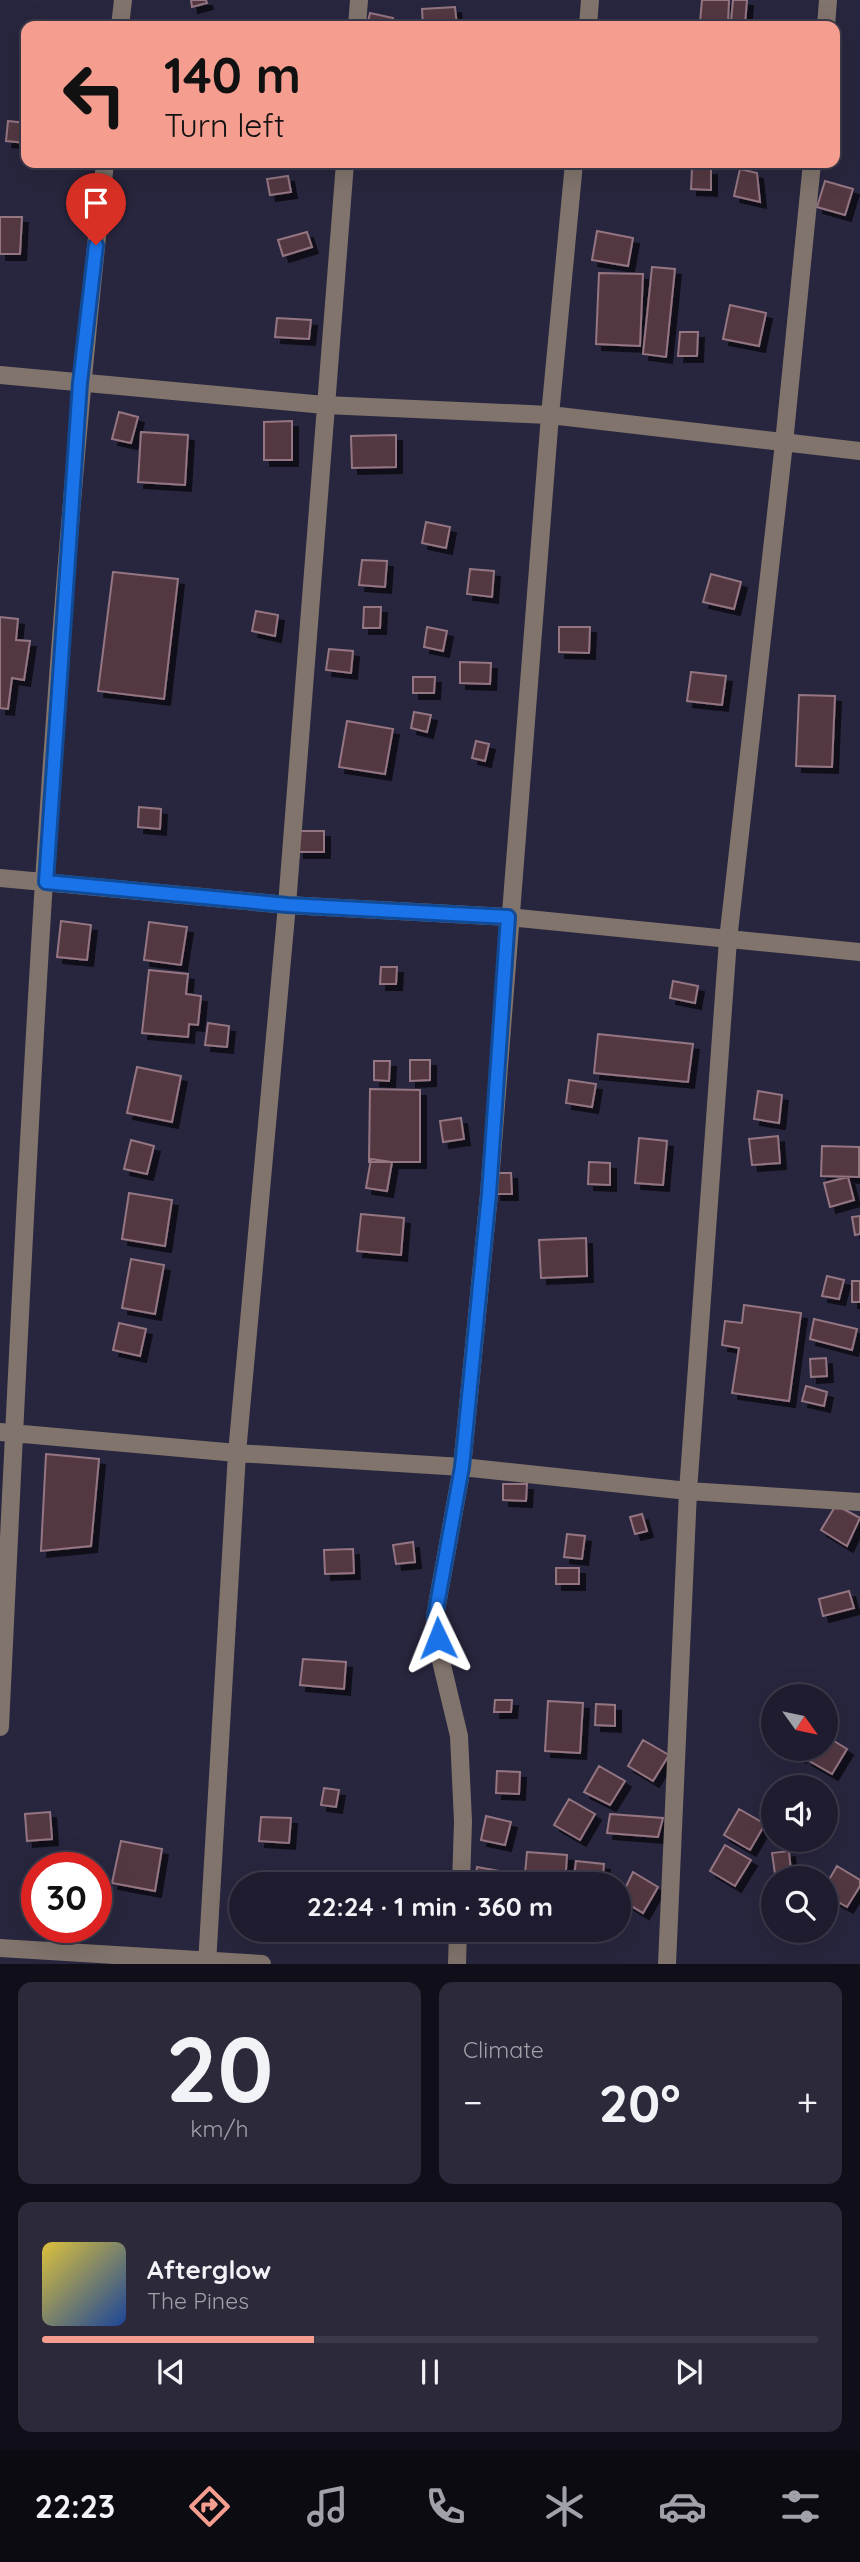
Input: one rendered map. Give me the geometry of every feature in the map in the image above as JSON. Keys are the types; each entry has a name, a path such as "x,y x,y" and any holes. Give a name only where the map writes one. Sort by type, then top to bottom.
{"street":[{"path":"121,21 123,0"},
{"path":"357,21 359,0"},
{"path":"588,21 590,0"},
{"path":"826,21 828,0"},
{"path":"0,1727 7,1433 80,383 104,168"},
{"path":"207,1961 237,1453 287,905 345,168"},
{"path":"461,1872 463,1821 459,1736 441,1661 435,1616 462,1467 489,1194 508,917 574,168"},
{"path":"667,1964 688,1491 728,940 785,443 812,168"},
{"path":"0,376 325,405 550,415 860,451"},
{"path":"0,878 287,905 508,917 860,952"},
{"path":"7,1433 237,1453 462,1467 688,1491 860,1502"},
{"path":"457,1964 458,1942"},
{"path":"0,1948 262,1964"}],"building":[{"path":"191,0 206,0 207,3 192,7"},
{"path":"702,0 729,0 728,21 700,21"},
{"path":"733,0 747,0 745,21 731,21"},
{"path":"455,7 456,21 423,21 422,9"},
{"path":"370,13 393,18 392,21 368,21"},
{"path":"8,121 21,122 21,142 6,141"},
{"path":"692,169 711,169 711,190 691,189"},
{"path":"740,169 757,173 760,202 734,196"},
{"path":"288,176 291,192 270,195 267,179"},
{"path":"825,181 853,189 845,215 817,207"},
{"path":"0,217 22,217 20,254 0,254"},
{"path":"597,231 633,238 628,266 592,260"},
{"path":"307,232 312,247 283,256 278,240"},
{"path":"652,267 675,269 666,357 643,354"},
{"path":"599,273 643,274 640,346 596,344"},
{"path":"730,305 766,313 759,346 723,339"},
{"path":"277,318 311,320 309,339 275,337"},
{"path":"680,332 698,332 697,356 678,356"},
{"path":"119,412 138,417 131,443 112,439"},
{"path":"292,421 292,460 264,460 264,422"},
{"path":"141,432 188,435 185,485 138,482"},
{"path":"396,435 396,467 352,468 351,436"},
{"path":"426,522 450,527 446,548 422,543"},
{"path":"362,560 387,561 385,587 359,585"},
{"path":"470,569 494,571 492,597 467,594"},
{"path":"113,572 178,579 164,699 98,691"},
{"path":"711,574 741,582 734,609 703,602"},
{"path":"364,607 381,607 380,628 363,628"},
{"path":"256,611 278,615 275,636 252,631"},
{"path":"0,617 18,619 16,640 30,641 24,680 12,678 8,709 0,708"},
{"path":"427,627 447,631 443,651 424,647"},
{"path":"559,627 590,627 589,653 559,652"},
{"path":"329,649 353,651 351,673 326,670"},
{"path":"460,662 491,663 490,684 460,683"},
{"path":"691,672 726,676 722,705 687,701"},
{"path":"413,677 435,677 434,693 413,693"},
{"path":"799,695 835,696 832,767 796,766"},
{"path":"414,712 431,715 427,732 411,728"},
{"path":"347,721 393,729 385,774 339,767"},
{"path":"476,741 489,744 485,761 472,758"},
{"path":"139,807 161,809 160,829 138,827"},
{"path":"298,831 324,831 324,852 298,852"},
{"path":"61,921 91,925 87,960 57,957"},
{"path":"149,922 187,927 181,965 144,960"},
{"path":"381,967 397,967 396,984 380,984"},
{"path":"149,970 188,974 186,994 201,996 198,1025 189,1024 188,1037 142,1033"},
{"path":"673,981 698,986 695,1003 670,998"},
{"path":"208,1023 229,1026 227,1047 205,1045"},
{"path":"598,1034 693,1044 688,1082 594,1073"},
{"path":"410,1060 430,1060 430,1080 410,1081"},
{"path":"374,1061 390,1061 389,1081 374,1080"},
{"path":"137,1067 181,1076 172,1122 127,1113"},
{"path":"569,1080 596,1084 592,1107 566,1103"},
{"path":"370,1089 420,1090 420,1162 369,1162"},
{"path":"758,1091 782,1095 779,1123 754,1119"},
{"path":"461,1118 464,1139 443,1142 440,1121"},
{"path":"778,1136 780,1163 752,1165 749,1139"},
{"path":"639,1138 667,1141 663,1185 635,1183"},
{"path":"131,1140 154,1146 147,1174 124,1169"},
{"path":"822,1146 859,1147 859,1177 821,1176"},
{"path":"371,1159 392,1162 387,1191 366,1188"},
{"path":"589,1162 610,1163 610,1185 588,1184"},
{"path":"495,1173 511,1173 512,1194 495,1194"},
{"path":"848,1177 854,1200 830,1207 824,1183"},
{"path":"129,1193 172,1200 165,1246 122,1239"},
{"path":"361,1214 404,1218 401,1255 357,1251"},
{"path":"860,1216 860,1234 855,1235 852,1217"},
{"path":"586,1238 587,1276 541,1278 539,1240"},
{"path":"131,1259 164,1265 155,1314 122,1308"},
{"path":"827,1276 844,1280 839,1299 822,1296"},
{"path":"852,1281 860,1281 860,1302 852,1302"},
{"path":"744,1305 801,1313 789,1401 732,1393 739,1348 722,1345 725,1321 742,1323"},
{"path":"814,1319 857,1329 852,1350 810,1339"},
{"path":"119,1323 146,1329 140,1356 113,1350"},
{"path":"826,1358 827,1376 811,1377 810,1359"},
{"path":"806,1386 827,1392 824,1406 802,1401"},
{"path":"46,1454 99,1459 91,1546 41,1551"},
{"path":"503,1484 527,1484 526,1501 503,1500"},
{"path":"836,1505 860,1518 847,1546 821,1530"},
{"path":"642,1514 647,1531 635,1534 630,1517"},
{"path":"567,1534 585,1536 582,1559 564,1557"},
{"path":"413,1542 415,1562 396,1564 393,1545"},
{"path":"353,1549 354,1573 325,1574 324,1550"},
{"path":"556,1568 579,1568 579,1584 556,1584"},
{"path":"849,1591 854,1608 823,1616 819,1599"},
{"path":"303,1659 346,1662 344,1689 300,1685"},
{"path":"495,1700 512,1700 511,1712 494,1712"},
{"path":"548,1701 583,1703 580,1753 545,1751"},
{"path":"596,1704 615,1705 615,1726 595,1725"},
{"path":"643,1740 669,1755 653,1781 628,1766"},
{"path":"838,1743 847,1749 832,1774 809,1761 838,1761"},
{"path":"599,1766 625,1781 610,1805 584,1792"},
{"path":"497,1771 520,1772 519,1794 496,1793"},
{"path":"324,1788 339,1790 336,1807 321,1805"},
{"path":"569,1799 595,1814 580,1840 554,1825"},
{"path":"739,1809 761,1822 761,1831 750,1850 724,1835"},
{"path":"50,1812 52,1839 27,1841 25,1814"},
{"path":"610,1814 663,1818 658,1837 607,1833"},
{"path":"486,1816 511,1822 505,1845 481,1840"},
{"path":"261,1817 291,1818 289,1843 259,1841"},
{"path":"121,1841 162,1849 155,1891 112,1883"},
{"path":"725,1845 751,1860 735,1886 710,1871"},
{"path":"527,1852 567,1855 566,1872 525,1872"},
{"path":"789,1852 790,1866 774,1866 772,1853"},
{"path":"576,1861 604,1864 603,1872 575,1872"},
{"path":"477,1867 505,1872 476,1872"},
{"path":"838,1867 860,1880 860,1886 847,1907 838,1902"},
{"path":"633,1872 658,1887 643,1913 631,1906"}],"route":[{"path":"96,245 80,383 46,882 287,905 508,917 487,1221 462,1467 435,1616 438,1638"}]}
